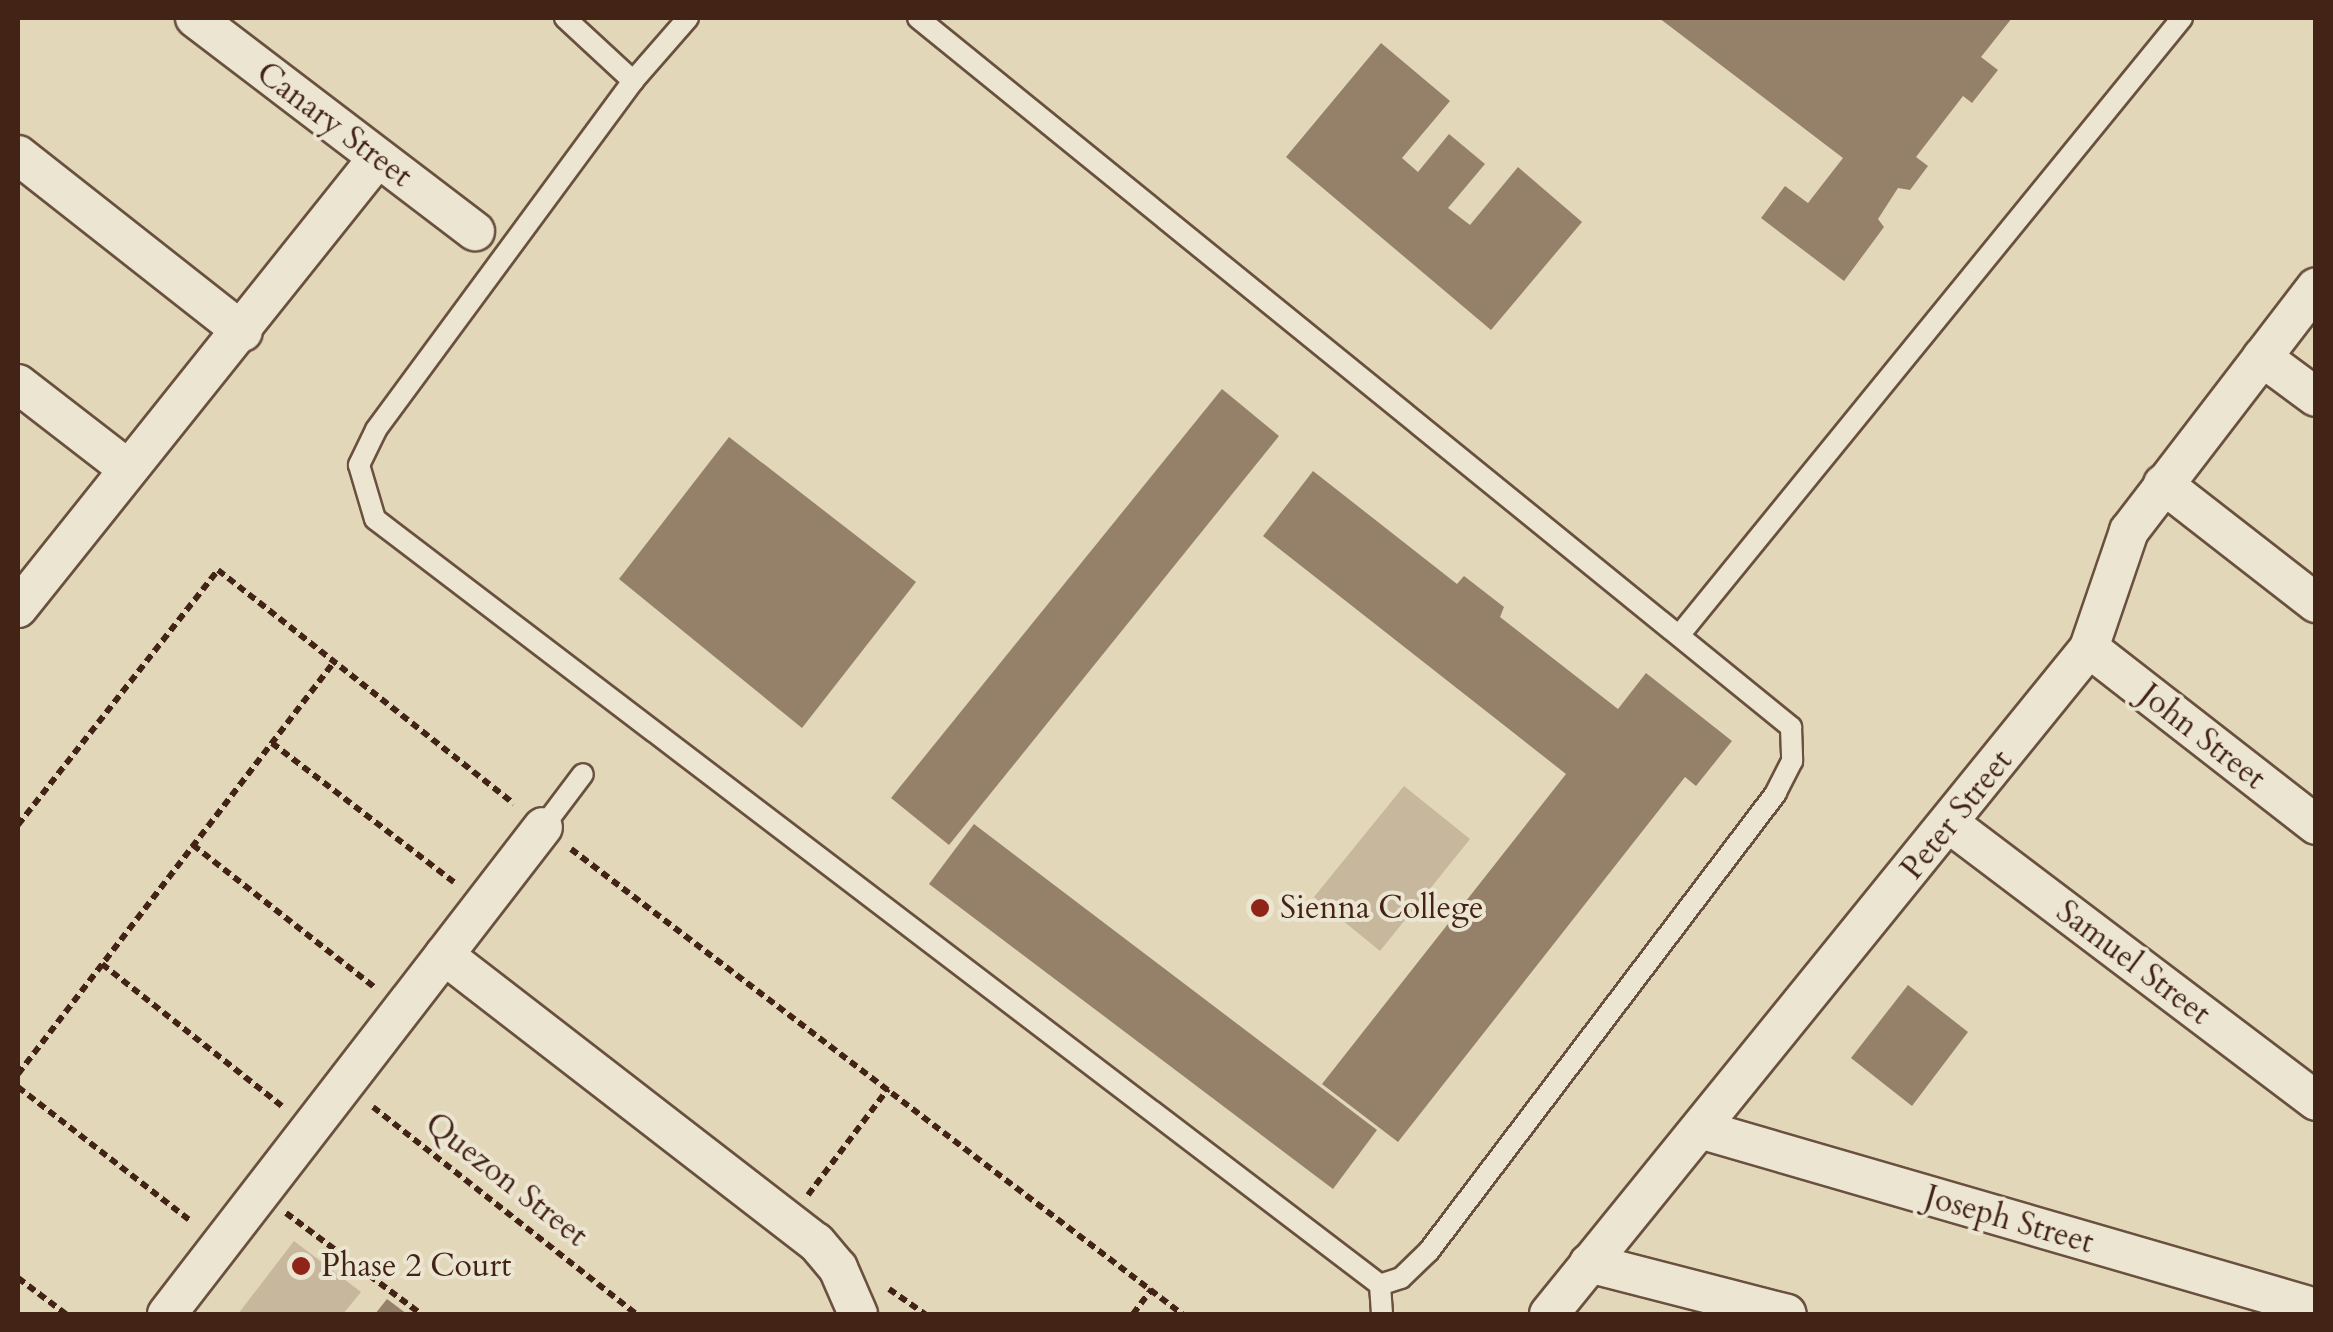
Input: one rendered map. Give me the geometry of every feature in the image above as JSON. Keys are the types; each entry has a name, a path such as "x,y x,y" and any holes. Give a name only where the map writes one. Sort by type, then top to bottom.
{"street":[{"name":"Canary Street","path":"195,18 376,160 489,242"},
{"path":"18,155 243,332"},
{"path":"18,608 243,332 376,160"},
{"name":"Peter Street","path":"1549,1314 2089,648 2129,532 2316,286"},
{"path":"2262,357 2316,397"},
{"path":"18,384 128,469"},
{"path":"2163,484 2316,603"},
{"name":"John Street","path":"2089,648 2316,825"},
{"name":"Samuel Street","path":"1950,824 2316,1101"},
{"path":"167,1314 542,827"},
{"path":"444,955 789,1220 838,1268 858,1314"},
{"name":"Joseph Street","path":"1702,1130 2316,1308"},
{"path":"1589,1263 1787,1314"}],"lane":[{"path":"566,18 633,81"},
{"path":"688,18 489,242 359,465 375,519 1380,1285 1382,1314"},
{"path":"918,18 1681,633 1791,727 1792,761 1776,793 1428,1251 1400,1278 1380,1285"},
{"path":"1681,633 2182,18"},
{"path":"542,827 583,774"}],"path":[{"path":"18,825 218,570 542,827 1182,1314"},
{"path":"18,1074 334,662"},
{"path":"272,744 483,904"},
{"path":"194,846 403,1009"},
{"path":"102,964 310,1129"},
{"name":"Quezon Street","path":"344,1084 636,1314"},
{"path":"18,1086 221,1245"},
{"path":"789,1220 888,1089"},
{"path":"261,1193 421,1314"},
{"path":"18,1278 66,1314"},
{"path":"1133,1314 1152,1289"}],"shaded area":[{"path":"1404,786 1470,839 1380,951 1314,897"},
{"name":"Phase 2 Court","path":"294,1241 361,1292 343,1314 238,1314"}],"building":[{"path":"1659,18 2012,18 1981,57 1998,70 1972,103 1963,96 1916,157 1928,166 1910,190 1898,188 1878,219 1884,227 1844,281 1761,218 1785,186 1808,203 1843,158"},
{"path":"1381,43 1450,101 1402,158 1418,172 1449,134 1485,164 1448,208 1470,225 1518,167 1582,222 1491,330 1286,157"},
{"path":"1222,389 1279,436 949,845 891,798"},
{"path":"729,437 916,582 802,728 619,579"},
{"path":"1313,471 1457,584 1464,576 1504,607 1500,617 1618,709 1646,673 1732,741 1696,786 1685,777 1398,1142 1322,1084 1566,774 1263,536"},
{"path":"974,824 1377,1130 1333,1189 929,884"},
{"path":"1908,985 1968,1032 1912,1106 1851,1058"},
{"path":"387,1299 407,1314 375,1314"}],"place":[{"name":"Sienna College","path":"1260,908"},
{"name":"Phase 2 Court","path":"301,1266"}]}
